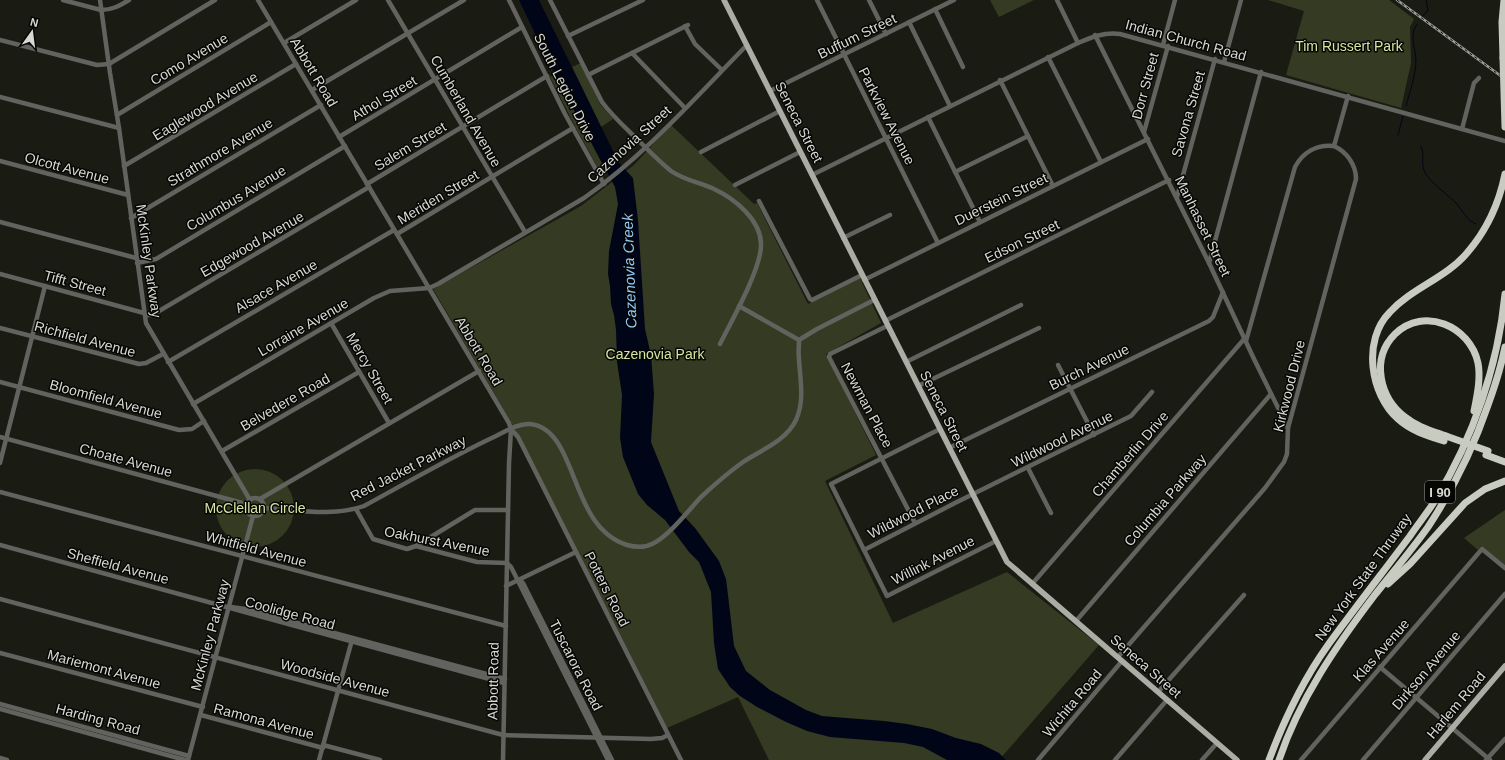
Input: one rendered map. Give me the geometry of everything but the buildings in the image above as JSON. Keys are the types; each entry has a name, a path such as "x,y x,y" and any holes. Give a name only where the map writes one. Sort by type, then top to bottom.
{"highway":[{"path":"1504,0 1502,22 1505,127"},
{"path":"1505,174 1496,206 1483,233 1466,254 1457,263 1398,304 1388,313 1381,324 1374,346 1373,364 1375,380 1380,394 1391,412 1408,427 1419,433 1445,439 1487,453 1505,457"},
{"name":"New York State Thruway","path":"1269,760 1278,737 1307,678 1328,646 1436,500 1462,449 1484,394 1497,348 1505,294"},
{"path":"1445,439 1406,418 1396,409 1387,396 1382,383 1380,369 1384,351 1395,334 1405,327 1424,322 1437,322 1457,330 1467,339 1475,353 1479,374 1472,424"},
{"name":"New York State Thruway","path":"1278,760 1284,742 1305,698 1330,658 1374,596 1427,528 1455,484 1477,436 1498,377 1505,347"},
{"path":"1487,453 1505,462"},
{"path":"1374,596 1410,564 1466,503 1485,489 1505,481"}],"main road":[{"name":"Seneca Street","path":"724,0 1007,562 1237,760"},
{"name":"Harlem Road","path":"1425,760 1505,666"}],"street":[{"path":"63,0 101,10 113,9 129,0"},
{"name":"McKinley Parkway","path":"100,0 147,327 250,500"},
{"path":"0,40 97,65 109,64 215,0"},
{"name":"Abbott Road","path":"258,0 510,423 503,760"},
{"path":"284,43 356,0"},
{"name":"Cumberland Avenue","path":"388,0 525,232"},
{"path":"312,90 464,0"},
{"name":"South Legion Drive","path":"509,0 573,128 604,184"},
{"path":"550,0 602,102 611,114 671,171 685,180 713,189 728,197 748,215 759,233 760,250 757,265 720,344"},
{"path":"568,36 643,0"},
{"name":"Parkview Avenue","path":"816,0 938,243"},
{"path":"869,0 886,34"},
{"name":"Buffum Street","path":"770,92 954,0"},
{"path":"1057,0 1078,43"},
{"name":"Dorr Street","path":"1144,132 1175,0"},
{"path":"1224,62 1241,0"},
{"path":"935,9 963,67"},
{"name":"Como Avenue","path":"117,115 271,22"},
{"path":"909,22 950,106"},
{"path":"588,75 687,26 695,44 722,70"},
{"name":"Athol Street","path":"339,137 522,27"},
{"name":"Indian Church Road","path":"812,175 1048,57 1095,36 1109,33 1120,34 1215,59 1505,141"},
{"name":"Manhasset Street","path":"1095,36 1177,197 1288,428"},
{"name":"Cazenovia Street","path":"429,288 566,210 604,184 646,148 747,45"},
{"path":"632,53 685,108"},
{"path":"1048,57 1101,162"},
{"name":"Savona Street","path":"1177,197 1215,59"},
{"name":"Eaglewood Avenue","path":"124,166 296,64"},
{"path":"1209,263 1261,72"},
{"name":"Salem Street","path":"368,186 547,76"},
{"path":"1462,129 1474,83 1479,78"},
{"path":"1000,80 1053,186"},
{"path":"1334,146 1348,96"},
{"path":"0,97 119,128"},
{"name":"Strathmore Avenue","path":"131,218 320,105"},
{"path":"701,152 780,111"},
{"path":"928,117 980,222"},
{"name":"Meriden Street","path":"396,232 492,177 573,128"},
{"path":"955,172 1028,136"},
{"name":"Duerstein Street","path":"759,201 810,299 812,300 938,243 1148,139"},
{"name":"Columbus Avenue","path":"0,222 137,260 156,260 345,146"},
{"name":"Chamberlin Drive","path":"1032,584 1246,339 1296,166 1302,156 1306,153 1318,148 1334,146"},
{"name":"Kirkwood Drive","path":"1120,659 1282,466 1287,454 1288,428 1356,179 1355,169 1349,158 1334,146"},
{"path":"735,185 800,152"},
{"name":"Olcott Avenue","path":"0,162 128,195"},
{"name":"Edson Street","path":"886,323 1168,180"},
{"name":"Edgewood Avenue","path":"145,314 150,316 154,314 368,186"},
{"path":"843,238 890,215"},
{"name":"Alsace Avenue","path":"168,362 396,232"},
{"name":"Tifft Street","path":"0,274 145,314"},
{"path":"0,462 45,286"},
{"name":"Lorraine Avenue","path":"193,404 386,292 429,288"},
{"name":"Burch Avenue","path":"950,448 1209,321 1213,317 1223,292"},
{"path":"739,306 800,340 817,329 874,300"},
{"path":"906,362 1021,305"},
{"name":"Mercy Street","path":"331,323 390,423"},
{"name":"Newman Place","path":"886,323 830,354 829,357 915,523"},
{"name":"Richfield Avenue","path":"0,328 139,364 146,363 163,354"},
{"path":"918,386 1039,328"},
{"name":"Red Jacket Parkway","path":"264,508 333,512 356,509 471,447 525,424 536,425 548,433 556,441 567,460 585,507 596,525 617,541 629,546 645,546 659,540 701,498 732,471 782,437 796,420 802,394 798,358 800,340"},
{"path":"1058,365 1094,435"},
{"path":"260,499 264,504 264,508 260,515 253,516 247,512 246,504 250,500 255,498 260,499 479,371"},
{"name":"Belvedere Road","path":"222,451 359,372"},
{"name":"Bloomfield Avenue","path":"0,382 179,430 192,429 204,421"},
{"name":"Wildwood Avenue","path":"972,494 1028,468 1131,416 1152,392"},
{"name":"Columbia Parkway","path":"1076,621 1271,394"},
{"name":"Potters Road","path":"511,429 518,437 681,760"},
{"path":"864,550 831,484 940,429"},
{"name":"Choate Avenue","path":"0,437 246,504"},
{"path":"1028,468 1051,513"},
{"name":"Whitfield Avenue","path":"0,492 506,626"},
{"name":"Wildwood Place","path":"864,550 972,494"},
{"name":"Oakhurst Avenue","path":"356,509 373,539 407,549 416,546 477,562 507,563"},
{"path":"416,546 475,510 508,510"},
{"name":"McKinley Parkway","path":"189,758 253,516"},
{"name":"Willink Avenue","path":"864,550 887,596 996,540"},
{"name":"Sheffield Avenue","path":"0,546 230,607"},
{"name":"Klas Avenue","path":"1301,760 1482,549 1505,568"},
{"path":"506,586 576,552"},
{"name":"Tuscarora Road","path":"507,563 522,583 608,760"},
{"name":"Dirkson Avenue","path":"1363,760 1505,594"},
{"path":"1158,692 1244,595"},
{"name":"Woodside Avenue","path":"0,599 503,735 651,739 662,738 668,735"},
{"name":"Coolidge Road","path":"230,607 238,607 352,640 504,681"},
{"path":"319,760 352,640"},
{"name":"Mariemont Avenue","path":"0,653 203,707"},
{"name":"Wichita Road","path":"1038,760 1120,659"},
{"path":"1380,667 1488,759 1505,738"},
{"path":"1115,760 1167,700"},
{"name":"Harding Road","path":"0,704 11,710"},
{"name":"Harding Road","path":"0,709 11,710 189,758"},
{"name":"Ramona Avenue","path":"200,715 380,760"},
{"name":"Tuscarora Road","path":"598,737 612,760"},
{"path":"1202,760 1217,743"},
{"name":"Harding Road","path":"138,744 185,760"},
{"path":"0,758 7,760"}],"green space":[{"path":"990,0 1034,0 999,17"},
{"name":"Tim Russert Park","path":"1268,0 1389,0 1414,19 1410,27 1411,63 1401,108 1286,75 1304,11"},
{"path":"581,63 600,104 613,119 601,127 572,67"},
{"path":"555,74 607,173 603,177 550,77"},
{"name":"Cazenovia Park","path":"671,125 754,204 757,203 808,304 860,278 881,323 826,354 876,455 825,481 893,623 1007,572 1099,645 999,760 769,760 738,697 667,728 511,422 433,289 581,206 634,165"},
{"name":"McClellan Circle","path":"247,469 263,469 277,475 288,486 294,500 294,516 288,530 277,541 263,547 247,547 233,541 222,530 216,516 216,500 222,486 233,475"},
{"path":"1505,510 1505,565 1481,546 1478,550 1464,538"}],"water":[{"name":"Cazenovia Creek","path":"519,0 539,0 619,163 633,178 638,220 645,329 651,355 654,394 651,442 679,511 695,528 719,561 726,579 734,646 746,671 770,690 806,710 822,716 884,721 932,729 956,738 981,744 999,753 1006,760 947,760 923,747 904,743 830,737 807,731 757,707 740,696 730,687 718,669 714,643 711,592 699,562 689,552 665,520 647,505 638,494 623,457 620,438 622,395 617,362 616,330 611,304 608,274 609,251 618,204 615,187 551,67"}],"waterway":[{"path":"1423,16 1428,10 1426,0"},
{"path":"1406,106 1415,71 1416,60 1413,32 1417,24"},
{"path":"1398,135 1403,116"},
{"path":"1421,146 1423,152 1423,167 1426,175 1457,204 1473,223 1476,224"}],"railway":[{"path":"1397,0 1505,79"}]}
